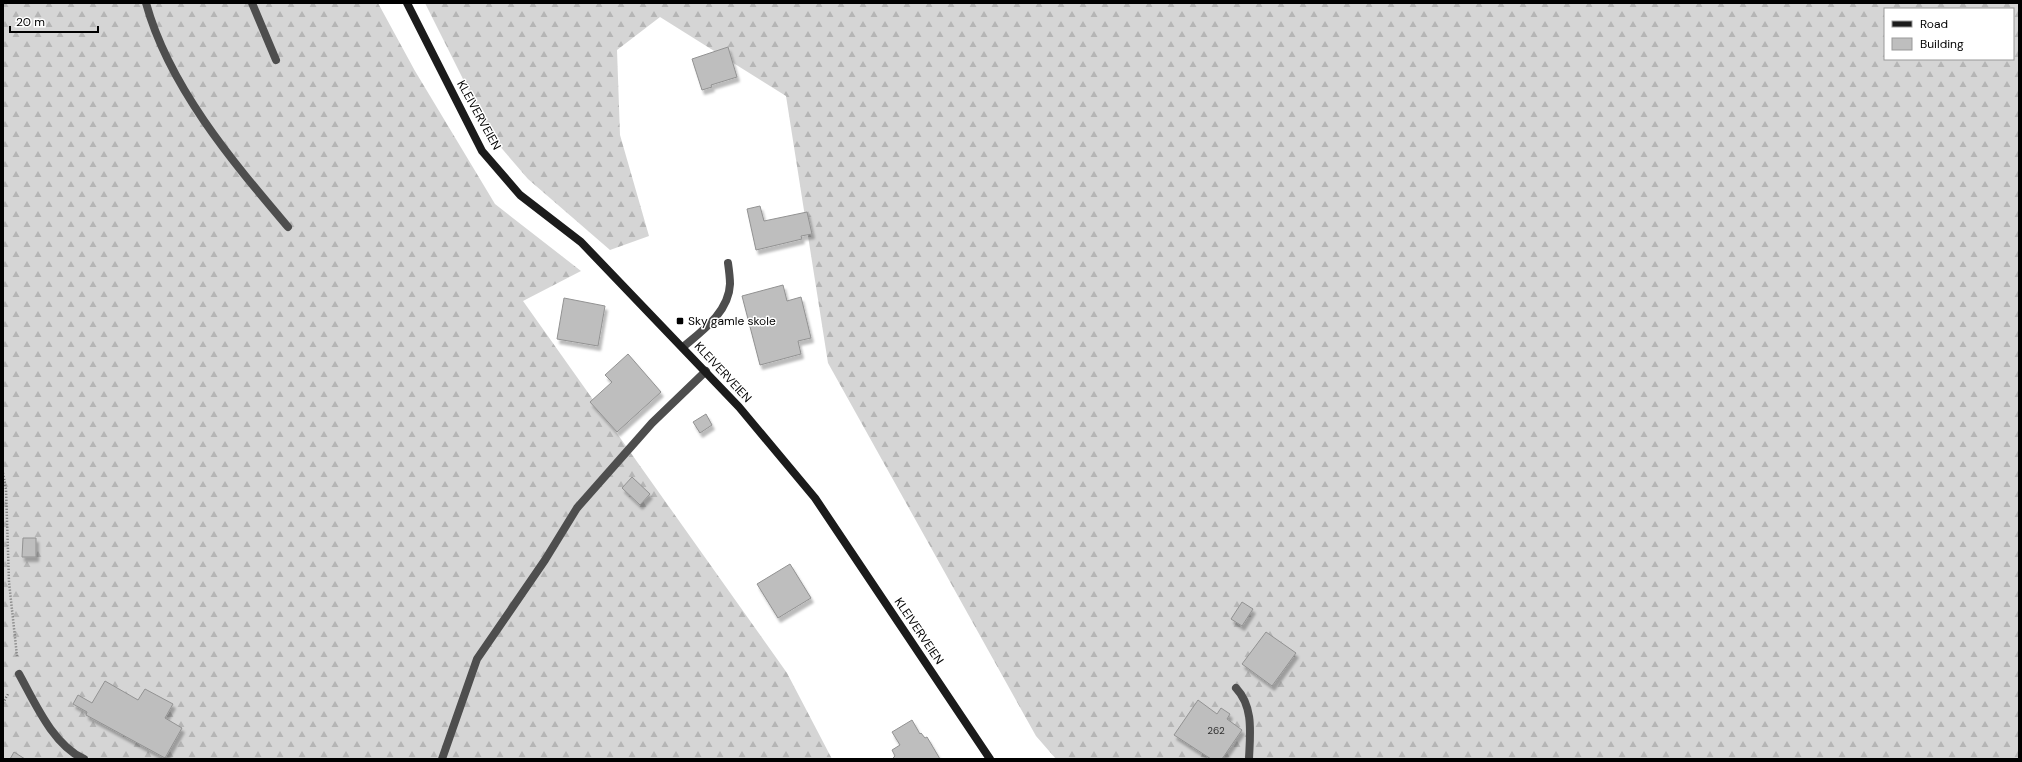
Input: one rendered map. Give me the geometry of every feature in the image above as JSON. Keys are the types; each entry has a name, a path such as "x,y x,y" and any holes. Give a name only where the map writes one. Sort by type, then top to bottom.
{"street":[{"name":"KLEIVERVEIEN","path":"406,3 482,151 520,195 581,242 740,406 815,498 990,759"}],"lane":[{"path":"146,3 168,59 196,107 258,191 288,227"},
{"path":"252,3 276,60"},
{"path":"683,347 711,324 725,303 730,285 728,263"},
{"path":"442,759 477,658 545,560 577,508 652,423 706,371"},
{"path":"19,674 50,730 78,756 84,759"},
{"path":"1236,688 1244,696 1250,714 1249,759"}],"path":[{"path":"3,474 6,489 9,582 19,674 3,703"}],"green space":[{"path":"3,3 378,3 415,71 495,204 581,271 523,301 787,673 832,759 3,759"},
{"path":"425,3 2019,3 2019,759 1056,759 1036,736 828,363 786,96 660,17 617,50 620,135 649,236 610,250 528,179 492,137"}],"building":[{"path":"728,47 737,77 711,85 712,87 702,90 692,59"},
{"path":"760,206 764,221 807,212 812,234 801,236 802,239 756,250 747,209"},
{"path":"783,285 787,301 801,297 811,338 798,341 801,354 760,365 742,296"},
{"path":"564,298 605,306 598,346 557,339"},
{"path":"628,354 661,392 617,432 590,402 612,382 605,375"},
{"path":"706,414 712,425 700,433 693,422"},
{"path":"632,477 650,494 640,505 622,488"},
{"path":"23,538 36,538 36,557 22,557"},
{"path":"790,564 811,598 778,618 757,584"},
{"path":"1242,602 1253,609 1242,626 1231,619"},
{"path":"1266,632 1296,653 1272,686 1242,664"},
{"path":"105,681 138,700 145,689 173,704 165,718 182,728 165,758 86,715 87,712 73,704 78,695 92,703"},
{"path":"1198,700 1217,714 1221,708 1230,714 1227,719 1242,730 1222,759 1211,759 1174,735"},
{"path":"912,720 920,734 921,733 925,738 927,737 940,759 892,759 895,756 892,750 900,745 892,732"},
{"path":"14,752 25,759 10,759"}],"place":[{"name":"Sky gamle skole","path":"680,321"}]}
